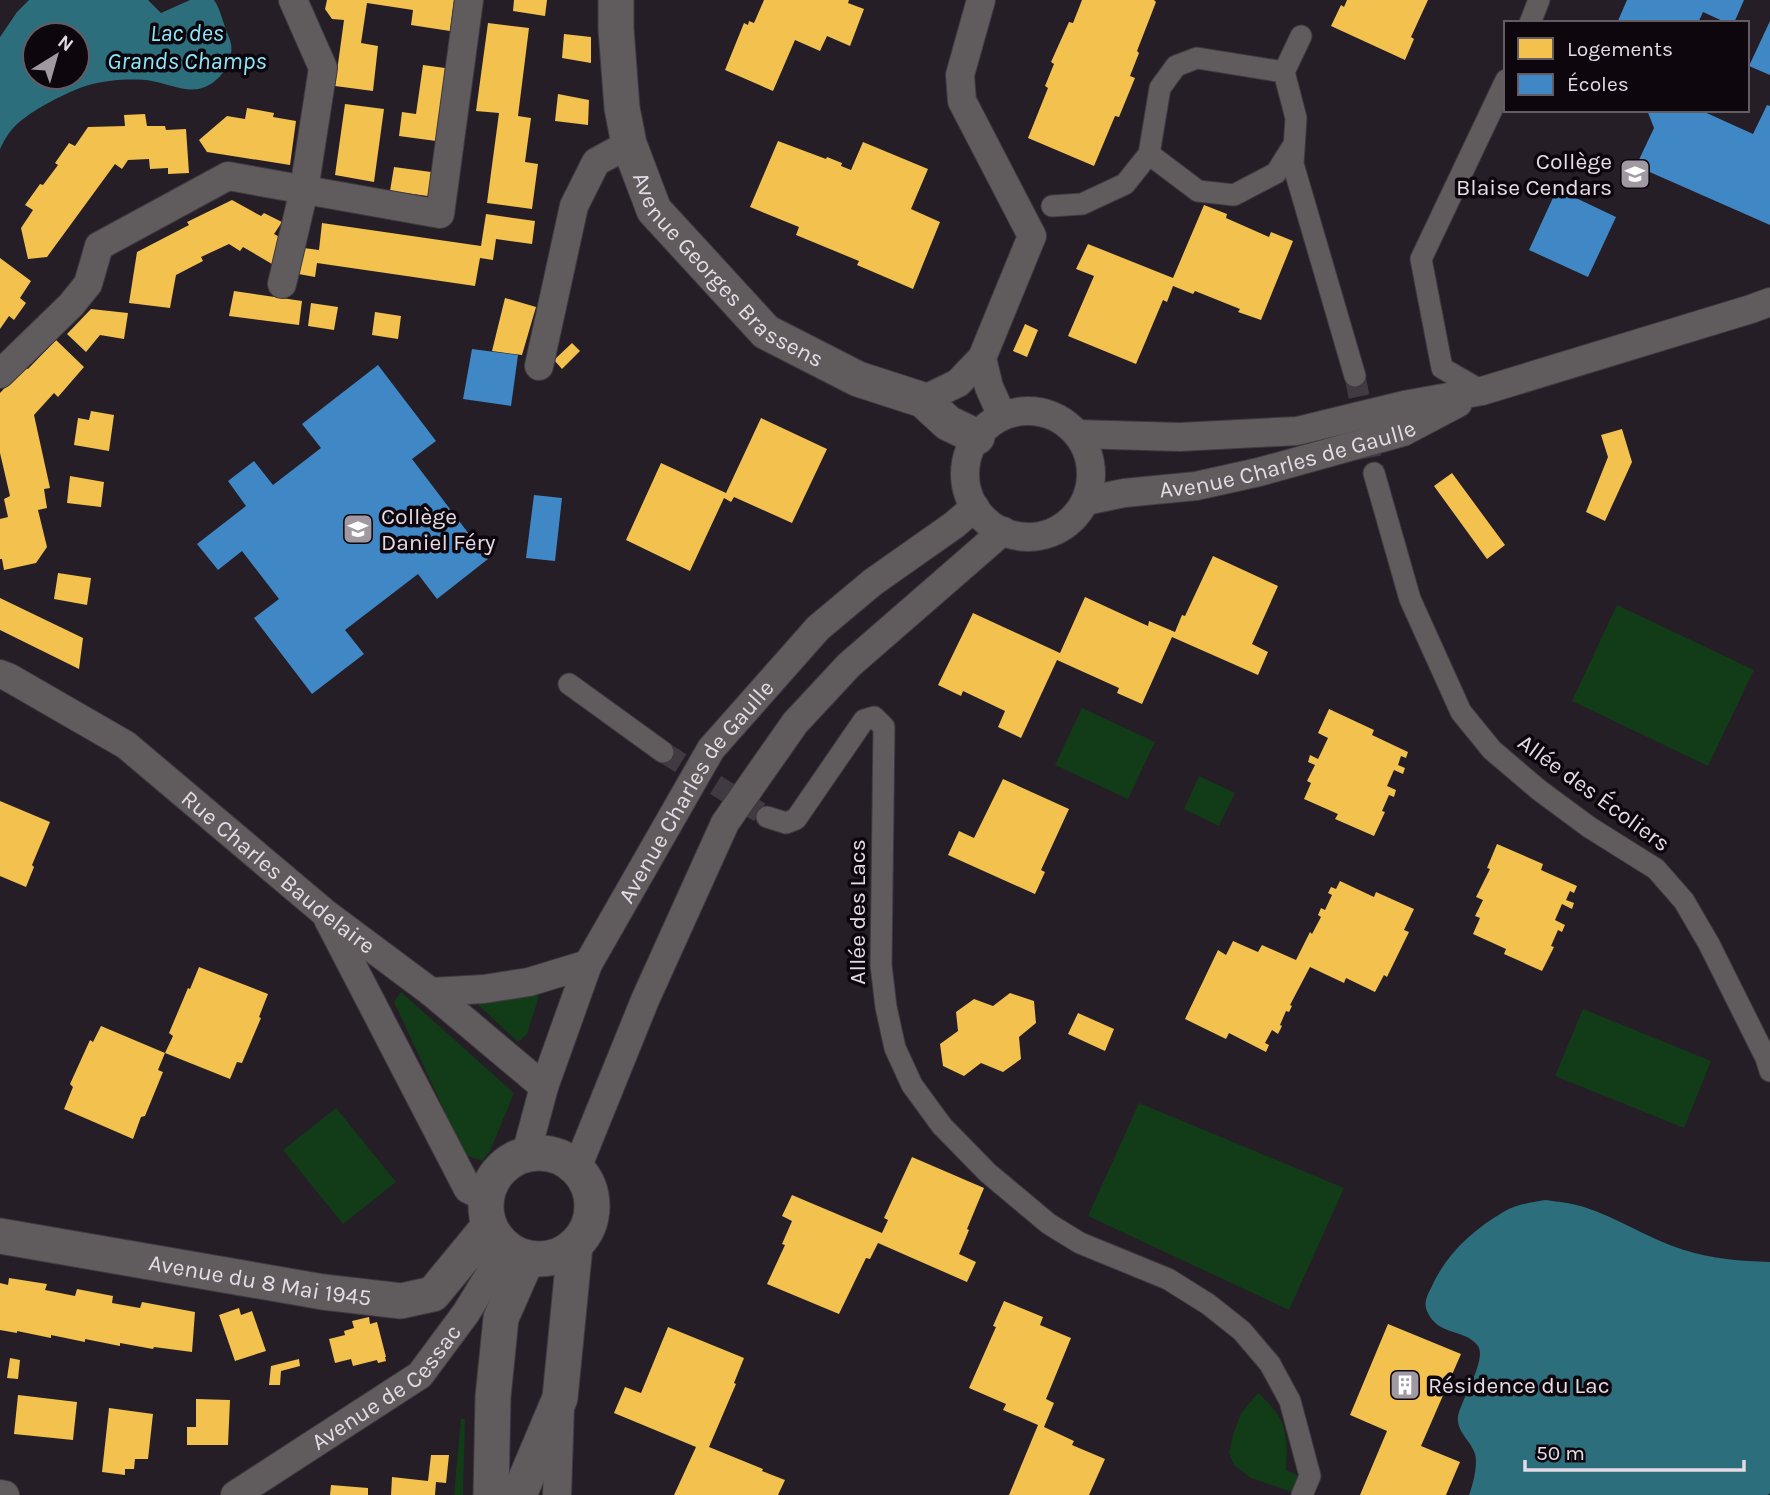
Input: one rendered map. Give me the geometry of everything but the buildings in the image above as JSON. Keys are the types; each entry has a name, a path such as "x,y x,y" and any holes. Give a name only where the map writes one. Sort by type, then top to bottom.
{"street":[{"path":"282,284 304,191 323,68 293,0"},
{"path":"0,374 88,284 99,246 228,176 440,214 469,0"},
{"name":"Avenue Georges Brassens","path":"616,0 622,108 629,144 654,210 766,332 858,379 923,400 948,423 990,427"},
{"path":"923,400 958,383 982,358 1032,236 962,101 960,75 981,0"},
{"path":"1531,21 1539,0"},
{"path":"1301,36 1284,72 1296,118 1293,164 1355,376"},
{"path":"1052,206 1082,204 1125,184 1149,154 1160,88 1176,66 1197,58 1284,72"},
{"path":"1482,391 1442,368 1421,259 1504,84"},
{"path":"538,366 574,206 596,162 629,144"},
{"path":"1149,154 1198,191 1234,195 1276,173 1294,145"},
{"name":"Avenue Charles de Gaulle","path":"1077,434 1180,438 1297,431 1404,405 1482,391 1770,302"},
{"path":"982,358 989,387 990,427"},
{"name":"Avenue Charles de Gaulle","path":"1086,500 1196,486 1259,472 1403,432 1482,391"},
{"path":"1022,411 1043,412 1062,420 1077,434 1086,449 1091,466 1091,484 1086,500 1075,517 1060,528 1041,535 1022,536 1003,531 988,521 975,507 965,472 968,454 990,427 1022,411"},
{"name":"Allée des Écoliers","path":"1374,473 1410,599 1461,712 1492,750 1530,783 1589,827 1656,869 1684,901 1709,944 1770,1071"},
{"name":"Avenue Charles de Gaulle","path":"526,1154 544,1087 588,964 710,749 818,628 873,582 975,507"},
{"name":"Avenue Charles de Gaulle","path":"577,1168 645,1000 725,823 795,723 849,665 1003,531"},
{"name":"Rue Charles Baudelaire","path":"0,674 126,745 325,913 431,992 544,1087"},
{"path":"569,684 663,752"},
{"name":"Allée des Lacs","path":"767,817 786,823 796,819 864,720 874,717 884,726 881,965 895,1048 912,1085 942,1126 988,1173 1049,1224 1080,1243 1168,1279 1208,1304 1242,1331 1270,1364 1290,1401 1310,1476 1302,1495"},
{"path":"325,913 468,1189 502,1233 544,1260 561,1256 575,1246 586,1233 592,1217 588,1184 577,1168 562,1158 545,1153 526,1154 510,1161 496,1173 488,1189 502,1233 501,1318 493,1397 491,1495"},
{"path":"431,992 484,989 529,982 588,964"},
{"name":"Avenue du 8 Mai 1945","path":"0,1236 323,1293 401,1301 433,1294 502,1233"},
{"name":"Avenue de Cessac","path":"235,1495 420,1375 466,1313 502,1233"},
{"path":"557,1495 560,1398 575,1246"},
{"path":"519,1495 560,1398"},
{"path":"0,1494 5,1495"}],"green space":[{"path":"1617,605 1754,670 1708,766 1572,701"},
{"path":"1082,708 1155,742 1128,799 1055,765"},
{"path":"1199,776 1235,793 1219,826 1184,809"},
{"path":"533,991 539,996 527,1034 518,1042 474,1001"},
{"path":"401,992 514,1093 490,1151 482,1161 465,1155 394,1002"},
{"path":"1583,1009 1711,1061 1684,1128 1555,1076"},
{"path":"1139,1103 1344,1188 1289,1310 1088,1216"},
{"path":"336,1108 396,1182 343,1224 283,1150"},
{"path":"1258,1393 1275,1411 1284,1427 1287,1446 1286,1470 1299,1476 1292,1492 1251,1478 1234,1465 1229,1453 1241,1413"},
{"path":"461,1419 465,1419 463,1495 454,1495"}],"water":[{"name":"Lac des Grands Champs","path":"29,0 148,0 161,13 190,0 214,0 220,11 231,51 225,70 216,80 199,89 137,80 91,85 91,21 21,21 21,91 74,91 22,120 10,131 0,149 0,37"},
{"path":"1546,1200 1584,1207 1658,1240 1695,1253 1727,1259 1770,1262 1768,1495 1469,1495 1475,1475 1476,1458 1459,1427 1458,1416 1477,1370 1480,1352 1473,1340 1445,1329 1432,1319 1426,1308 1427,1298 1445,1263 1472,1234 1510,1209"}],"tunnel":[{"path":"1355,376 1374,473"},
{"path":"663,752 767,817"}],"place":[{"name":"Collège Blaise Cendars","path":"1635,174"},
{"name":"Collège Daniel Féry","path":"358,529"},
{"name":"Résidence du Lac","path":"1405,1385"}]}
